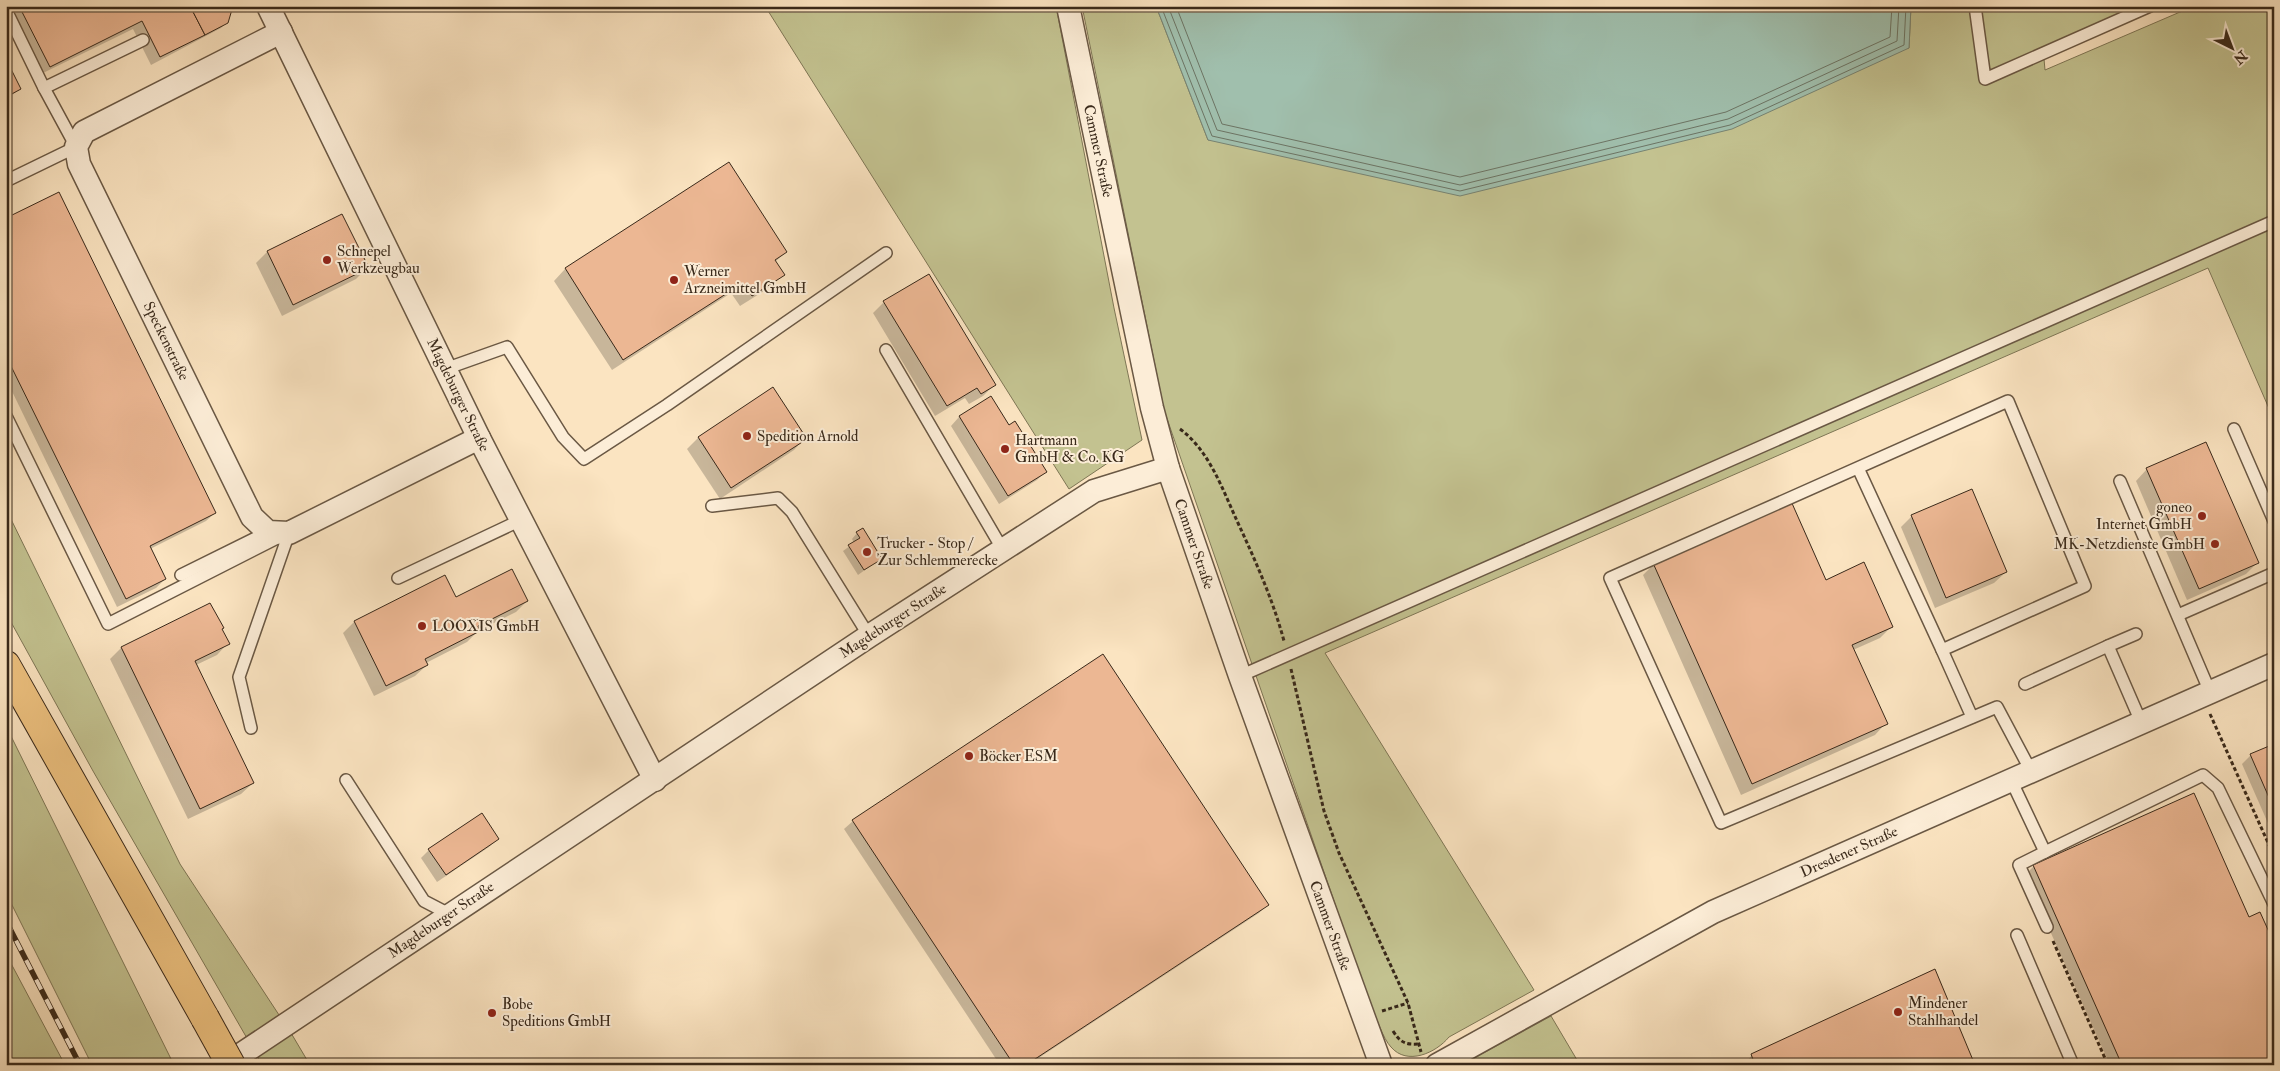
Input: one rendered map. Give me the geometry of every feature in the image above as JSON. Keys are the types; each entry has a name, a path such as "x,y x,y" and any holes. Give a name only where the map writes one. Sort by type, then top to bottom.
{"main road":[{"path":"6,665 205,1018 228,1064"}],"street":[{"name":"Magdeburger Straße","path":"268,6 479,438 655,780"},
{"name":"Cammer Straße","path":"1068,6 1152,408 1168,468 1240,676 1381,1065"},
{"path":"76,147 84,132 280,32"},
{"name":"Speckenstraße","path":"76,147 79,164 252,517 278,532"},
{"path":"278,532 479,438"},
{"name":"Magdeburger Straße","path":"228,1064 449,914 655,780 869,636 1094,491 1168,468"},
{"name":"Dresdener Straße","path":"1429,1061 1713,912 2274,664"}],"lane":[{"path":"1975,6 1985,79 2150,6"},
{"path":"6,10 44,88 76,147 6,181"},
{"path":"44,88 143,40"},
{"path":"1240,676 2274,221"},
{"path":"445,369 507,347 563,438 584,459 667,405 886,253"},
{"path":"886,350 1003,550"},
{"path":"1942,650 2085,586 2008,401 1610,578 1721,823 1997,707 2045,852"},
{"path":"6,416 108,624 278,532"},
{"path":"2234,429 2274,522"},
{"path":"1858,468 1972,717"},
{"path":"2120,481 2178,615 2206,694"},
{"path":"712,506 778,498 792,512 869,636"},
{"path":"398,578 521,520"},
{"path":"181,575 278,532"},
{"path":"251,728 239,677 278,532"},
{"path":"2178,615 2274,573"},
{"path":"2026,684 2136,634"},
{"path":"2108,646 2141,722"},
{"path":"2047,927 2019,865 2203,775 2218,788 2274,904"},
{"path":"346,780 424,901 449,914"},
{"path":"2017,936 2072,1065"}],"path":[{"path":"1152,408 1189,436 1207,459 1242,531 1276,610 1324,811 1339,853 1408,1002 1418,1044 1429,1061"},
{"path":"2206,694 2274,856"},
{"path":"2047,927 2108,1065"},
{"path":"1384,1011 1387,1018"},
{"path":"1389,1026 1398,1039 1406,1045 1418,1044"}],"shaded area":[{"path":"765,6 1056,6 1114,308 1142,440 1069,489"},
{"path":"1082,6 1156,6 1208,140 1909,48 1911,6 2138,6 2043,48 2045,70 2194,6 2274,6 2274,420 2208,268 1325,653 1534,990 1449,1037 1437,1048 1421,1055 1405,1056 1398,1053 1388,1043 1370,1005 1164,410"},
{"path":"6,509 180,864 281,1018 248,1040 93,771 6,613"},
{"path":"6,726 174,1065 92,1065 6,893"},
{"path":"6,954 65,1065 6,1065"},
{"path":"1551,1016 1580,1065 1462,1065"},
{"path":"291,1033 310,1065 262,1065 257,1056"}],"water":[{"path":"1156,6 1911,6 1909,48 1732,129 1460,196 1208,140"}],"building":[{"path":"19,6 190,6 205,35 160,57 142,21 50,67"},
{"path":"190,6 233,6 228,23 205,35"},
{"path":"6,59 21,89 6,97"},
{"path":"729,162 787,252 775,260 785,275 752,296 743,283 623,360 565,268"},
{"path":"59,192 216,513 150,546 166,579 126,599 6,356 6,218"},
{"path":"342,214 369,268 293,305 267,251"},
{"path":"929,274 996,385 981,394 977,388 947,406 883,301"},
{"path":"773,387 807,439 731,488 698,437"},
{"name":"Hartmann GmbH & Co. KG","path":"991,396 1009,425 1015,421 1047,472 1008,496 959,416"},
{"name":"goneo Internet GmbH","path":"2206,442 2259,563 2199,589 2146,468"},
{"path":"1972,489 2007,572 1946,598 1911,515"},
{"path":"1791,501 1826,580 1864,562 1893,627 1852,645 1888,724 1752,784 1653,563"},
{"path":"863,528 882,559 864,570 848,545 860,538 856,532"},
{"path":"512,569 528,601 478,626 480,631 425,659 428,665 386,686 354,621 445,575 456,597"},
{"path":"210,603 224,628 222,629 230,644 195,661 254,783 200,809 121,647"},
{"path":"1103,654 1269,905 1026,1065 1014,1065 852,820"},
{"path":"2274,744 2274,809 2250,754"},
{"path":"2194,793 2249,917 2260,912 2274,943 2274,1065 2122,1065 2033,865"},
{"path":"482,813 499,839 446,875 428,849"},
{"name":"Mindener Stahlhandel","path":"1935,969 1975,1065 1755,1065 1751,1054"}],"railway":[{"path":"6,921 80,1065"}],"place":[{"name":"Schnepel Werkzeugbau","path":"327,260"},
{"name":"Werner Arzneimittel GmbH","path":"674,280"},
{"name":"Spedition Arnold","path":"747,436"},
{"name":"Hartmann GmbH & Co. KG","path":"1005,449"},
{"name":"goneo Internet GmbH","path":"2202,516"},
{"name":"MK-Netzdienste GmbH","path":"2215,544"},
{"name":"Trucker - Stop / Zur Schlemmerecke","path":"867,552"},
{"name":"LOOXIS GmbH","path":"422,626"},
{"name":"Böcker ESM","path":"969,756"},
{"name":"Mindener Stahlhandel","path":"1898,1012"},
{"name":"Bobe Speditions GmbH","path":"492,1013"}]}
